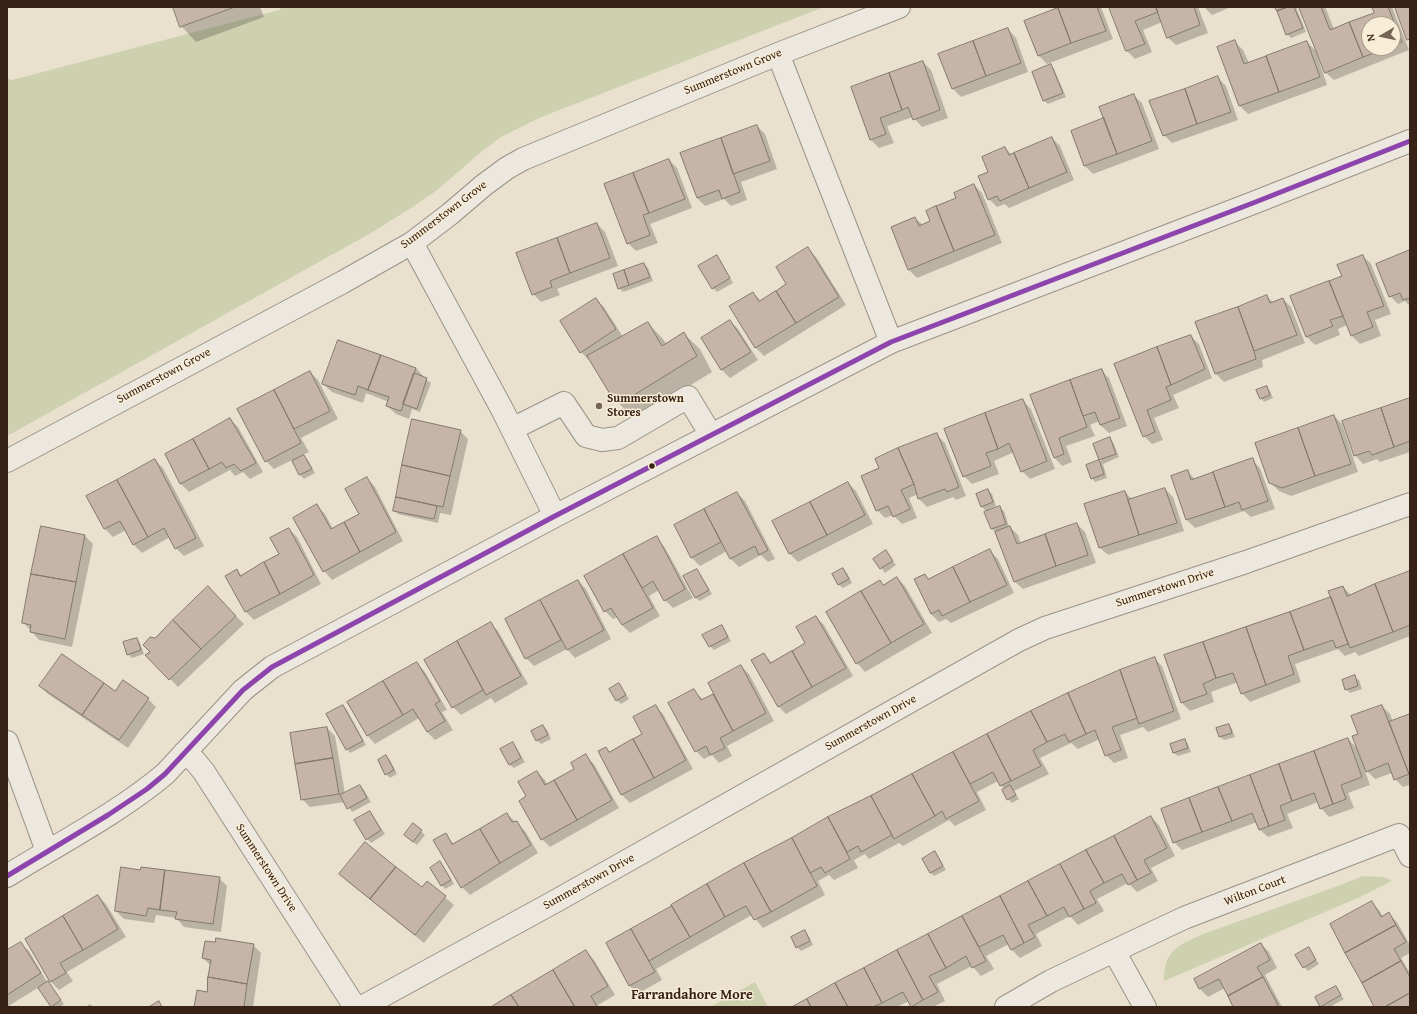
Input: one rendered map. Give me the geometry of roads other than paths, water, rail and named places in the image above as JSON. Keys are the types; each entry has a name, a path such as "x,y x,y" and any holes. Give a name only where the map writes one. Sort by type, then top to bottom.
{"street":[{"name":"Summerstown Grove","path":"7,461 343,282 412,242 450,214 484,185 507,168 523,159 778,54 899,7"},
{"path":"778,54 891,342"},
{"path":"7,876 102,819 143,792 165,774 243,690 272,667 555,516 891,342 1246,206 1410,141"},
{"path":"412,242 512,429 555,516"},
{"path":"512,429 564,403 586,436 602,440 618,438 688,397 711,435"},
{"name":"Summerstown Drive","path":"362,1007 554,902 1019,640 1052,626 1246,562 1410,504"},
{"path":"7,742 47,851"},
{"name":"Summerstown Drive","path":"184,753 195,761 204,772 355,1007"},
{"name":"Wilton Court","path":"1006,1007 1051,981 1184,918 1404,833 1410,856"},
{"path":"1114,951 1145,1007"}],"place":[{"name":"Summerstown Stores","path":"599,406"}],"district":[{"name":"Farrandahore More","path":"692,995"}]}
